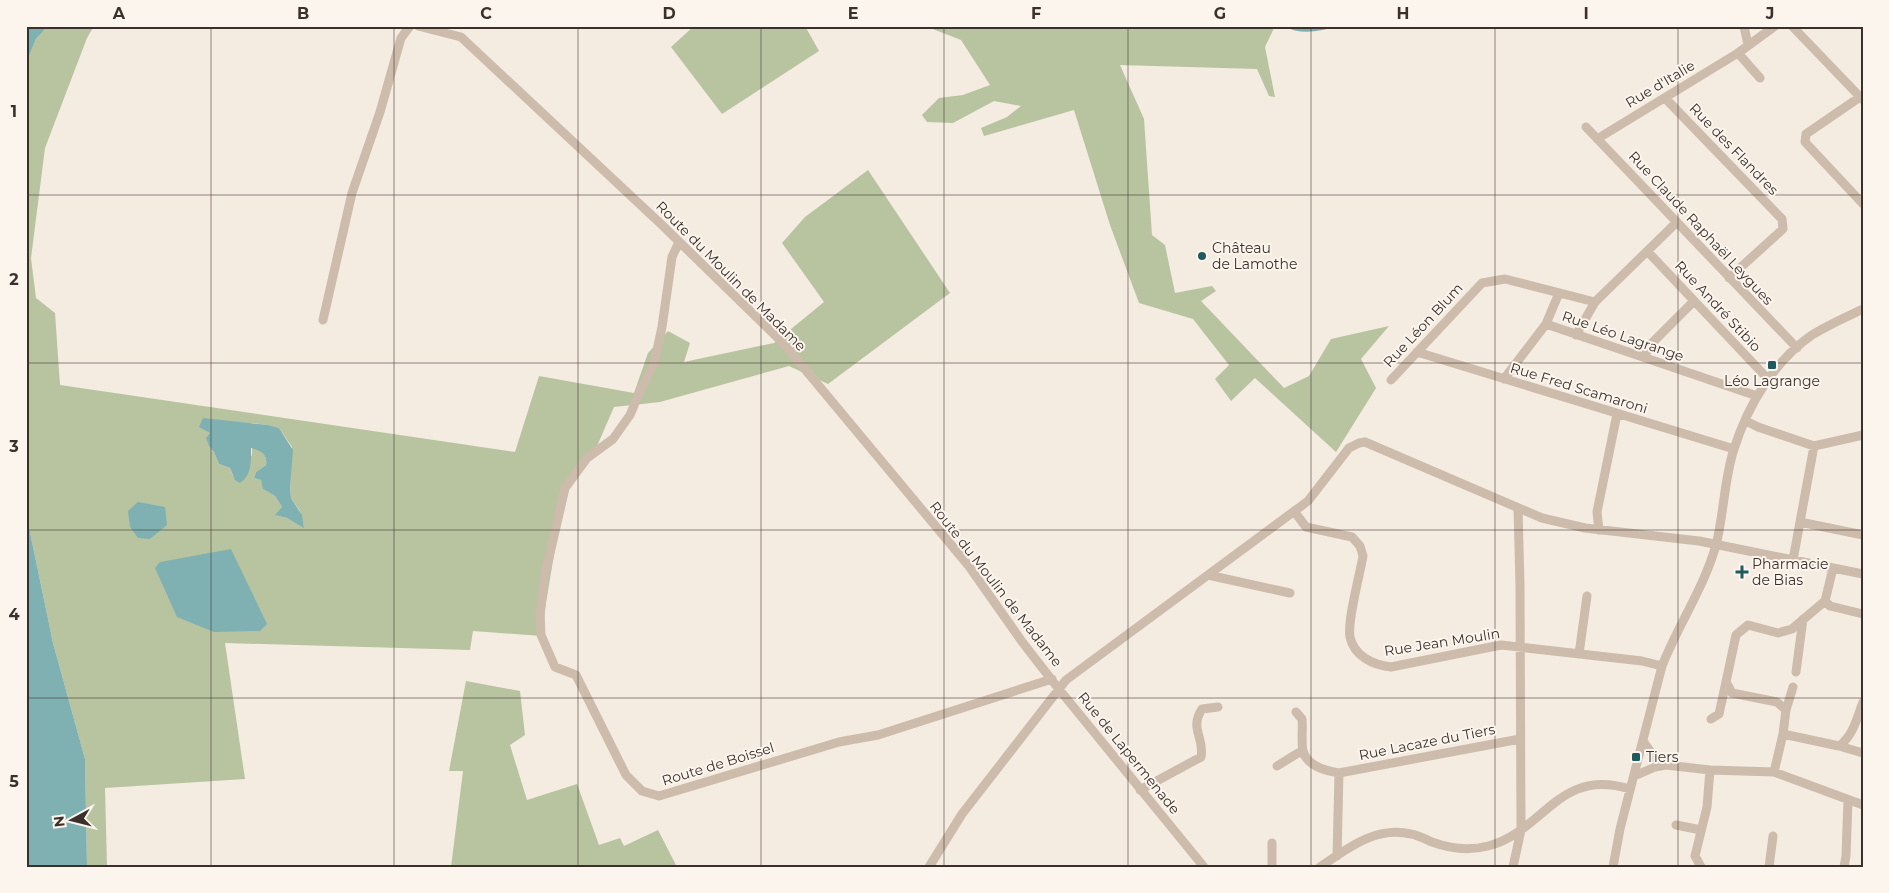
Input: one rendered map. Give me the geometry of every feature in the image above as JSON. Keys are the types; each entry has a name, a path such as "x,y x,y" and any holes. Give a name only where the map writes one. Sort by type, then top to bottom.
{"street":[{"path":"323,320 352,193 380,112 401,38 410,26"},
{"name":"Route du Moulin de Madame","path":"418,26 461,36 680,242 784,344 968,565 1023,643 1058,688"},
{"path":"1744,26 1748,45"},
{"name":"Rue d'Italie","path":"1597,138 1738,53 1775,26"},
{"path":"1792,26 1861,99 1806,134 1804,142 1863,204"},
{"path":"1738,53 1760,78"},
{"name":"Rue des Flandres","path":"1666,98 1782,219 1784,229 1729,278"},
{"name":"Rue Claude Raphaël Leygues","path":"1586,127 1796,348"},
{"path":"1576,335 1595,302 1677,222"},
{"name":"Route de Boissel","path":"680,242 672,257 662,327 654,364 630,415 613,439 587,458 565,488 545,575 540,612 541,635 551,660 555,667 576,675 626,775 642,791 658,796 839,742 878,735 1052,679"},
{"name":"Rue André Stibio","path":"1648,252 1768,379"},
{"name":"Rue Léon Blum","path":"1391,380 1482,283 1505,279 1595,302"},
{"path":"1546,324 1559,293"},
{"path":"1644,357 1651,344 1694,300"},
{"path":"1613,867 1630,789 1662,666 1670,645 1685,620 1716,546 1734,449 1757,396 1768,379 1796,348 1813,335 1863,309"},
{"name":"Rue Léo Lagrange","path":"1504,379 1546,324 1757,396"},
{"name":"Rue Fred Scamaroni","path":"1417,352 1734,449"},
{"path":"1599,530 1597,512 1617,414"},
{"path":"1746,421 1814,446 1863,434"},
{"path":"1058,688 1066,680 1308,501 1349,448 1359,442 1365,442 1542,518 1566,525 1699,542 1863,574"},
{"path":"1793,560 1814,446"},
{"path":"1513,867 1521,830 1518,508"},
{"name":"Rue Jean Moulin","path":"1294,511 1306,526 1352,537 1360,546 1363,556 1350,625 1350,636 1355,649 1378,666 1391,666 1501,645 1642,661 1662,666"},
{"path":"1800,522 1863,535"},
{"path":"1711,719 1719,714 1736,636 1748,625 1778,633 1792,629 1825,601 1833,568"},
{"path":"1208,575 1290,593"},
{"path":"1579,654 1588,596"},
{"path":"1825,601 1830,606 1863,614"},
{"path":"1796,672 1803,619"},
{"path":"1726,682 1732,693 1777,702 1786,710"},
{"path":"1774,772 1783,734 1786,710 1793,687"},
{"name":"Rue de Lapermenade","path":"929,867 962,814 1058,688 1204,867"},
{"path":"1839,746 1851,734 1863,702"},
{"path":"1140,790 1201,757 1203,747 1197,735 1196,718 1202,709 1218,707"},
{"path":"1296,712 1302,719 1303,753 1314,765 1326,772 1339,773 1336,856"},
{"path":"1783,734 1863,753"},
{"name":"Rue Lacaze du Tiers","path":"1339,773 1520,739"},
{"path":"1643,740 1655,758 1666,765"},
{"path":"1277,766 1298,753 1303,753"},
{"path":"1634,775 1666,765 1710,770 1774,772 1863,805"},
{"path":"1701,867 1694,856 1706,806 1710,770"},
{"path":"1320,867 1360,840 1379,834 1396,832 1411,834 1454,849 1471,849 1487,846 1504,841 1521,830 1555,802 1580,788 1607,784 1630,789"},
{"path":"1844,867 1848,800"},
{"path":"1676,825 1701,830"},
{"path":"1769,867 1773,836"},
{"path":"1272,843 1272,867"}],"green space":[{"path":"48,26 94,26 87,38 45,148 31,258 36,298 55,313 60,385 515,452 539,376 634,393 648,353 668,331 690,343 684,362 774,343 824,302 782,243 805,217 868,170 950,293 828,384 789,366 660,402 614,407 594,453 566,482 542,636 473,631 470,650 225,643 245,779 105,788 107,867 87,867 85,759 53,643 26,513 26,63 36,39","holes":["253,423 279,428 292,447 291,498 300,511 304,527 287,518 276,515 282,507 275,496 265,490 261,480 254,478 256,472 266,465 266,458 260,451 252,447 252,455 233,476 230,468 219,464 209,446 210,433 208,431"]},
{"path":"694,26 805,26 819,51 722,114 671,47"},
{"path":"925,26 1275,26 1265,47 1275,97 1269,96 1257,69 1120,65 1144,119 1152,235 1165,245 1175,293 1212,286 1216,291 1201,301 1284,388 1309,376 1331,339 1389,326 1361,359 1376,388 1336,452 1255,378 1231,401 1215,379 1229,365 1193,319 1139,303 1110,225 1074,110 984,136 981,128 1007,117 1021,106 994,101 953,123 927,122 922,115 939,98 963,95 990,85 961,40"},
{"path":"466,681 520,691 525,735 510,745 527,800 577,784 599,845 620,838 624,846 658,830 677,867 451,867 463,771 449,771"}],"water":[{"path":"26,26 48,26 36,39 26,63"},
{"path":"1284,26 1339,26 1304,32"},
{"path":"203,418 268,425 279,428 293,450 291,498 302,515 304,528 287,518 275,515 282,507 275,496 263,489 261,480 254,478 256,472 266,465 266,458 263,454 251,448 251,463 247,476 240,483 235,480 230,468 219,464 209,446 206,438 210,433 199,427"},
{"path":"138,502 165,507 167,525 150,539 138,538 130,527 128,511"},
{"path":"26,513 53,643 85,759 87,867 26,867"},
{"path":"231,549 267,624 260,631 214,632 177,617 155,568 160,562"}],"place":[{"name":"Château de Lamothe","path":"1202,256"},
{"name":"Léo Lagrange","path":"1772,365"},
{"name":"Pharmacie de Bias","path":"1742,572"},
{"name":"Tiers","path":"1636,757"}]}
